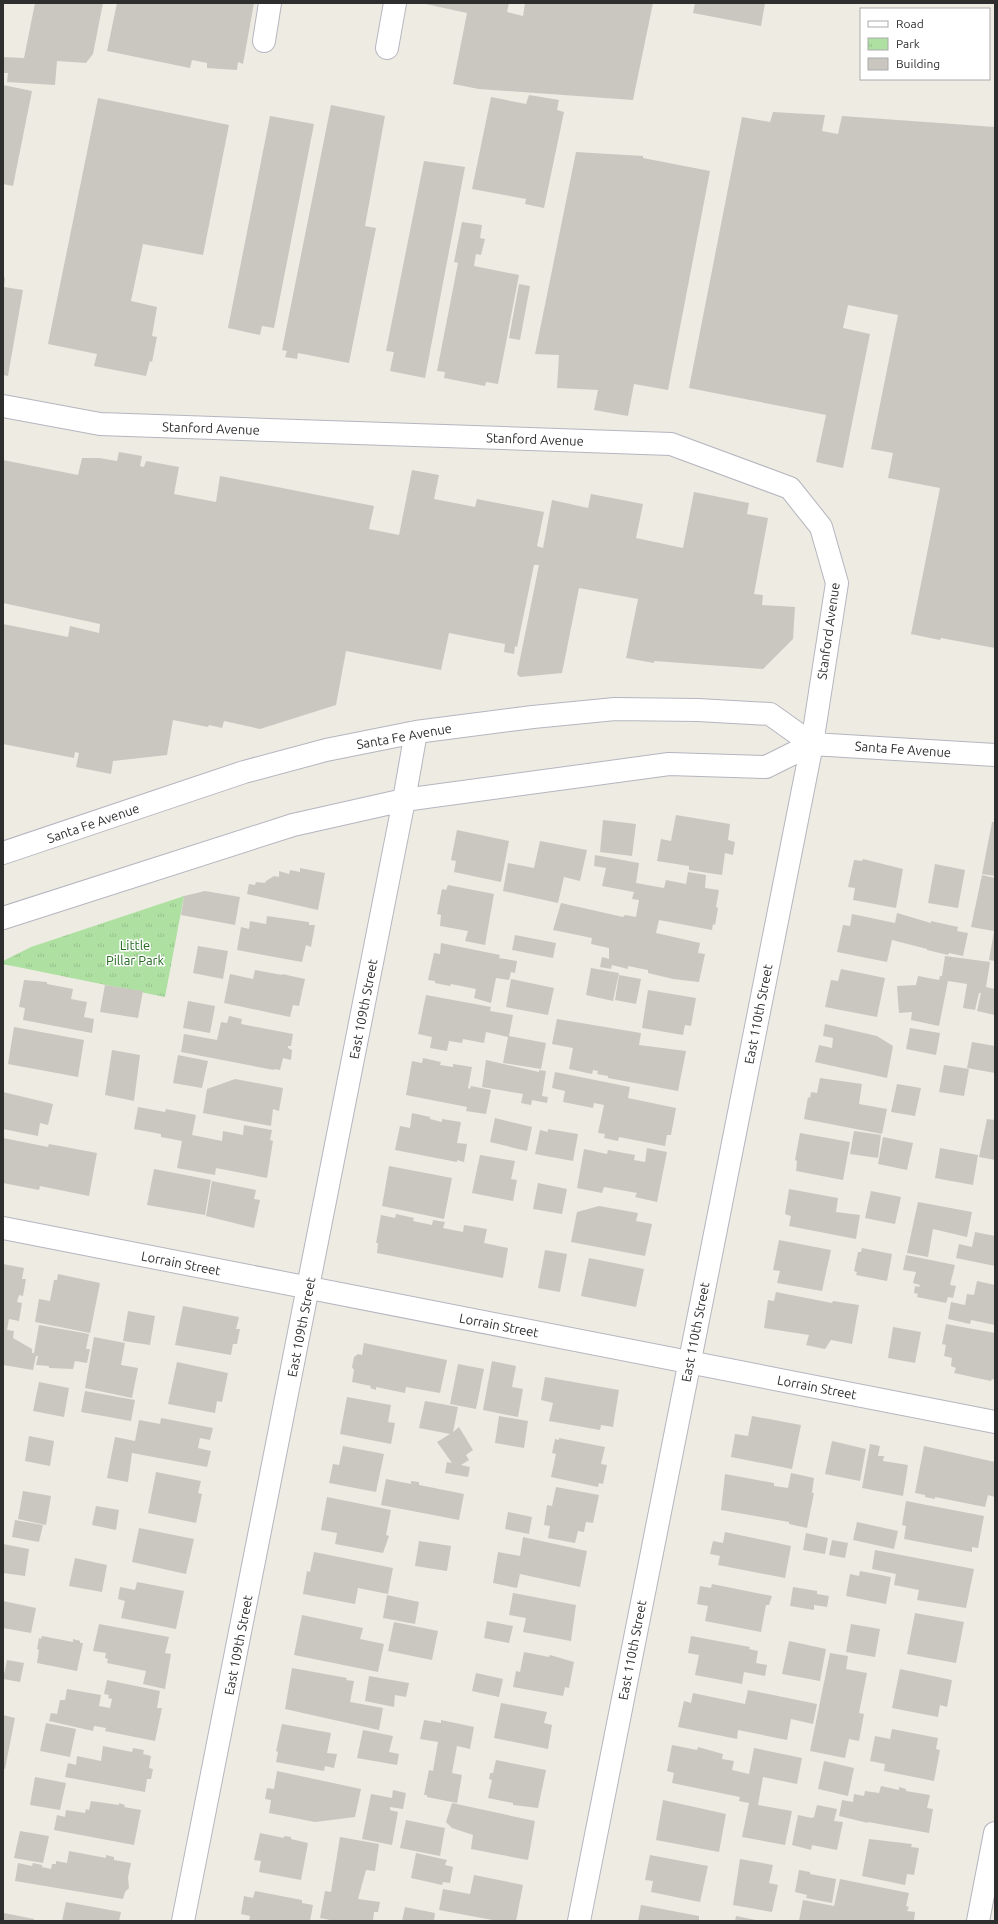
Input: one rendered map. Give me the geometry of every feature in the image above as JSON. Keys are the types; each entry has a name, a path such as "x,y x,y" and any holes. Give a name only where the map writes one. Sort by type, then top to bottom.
{"street":[{"path":"264,41 270,3"},
{"path":"387,48 395,3"},
{"name":"Stanford Avenue","path":"3,406 100,424 671,444 790,488 822,527 837,583 812,744"},
{"name":"Santa Fe Avenue","path":"3,853 244,772 326,750 416,732 533,717 615,709 698,710 770,714 812,744 995,755"},
{"name":"East 109th Street","path":"183,1921 309,1288 416,732"},
{"path":"3,918 286,828 404,800 669,764 766,767 812,744"},
{"name":"East 110th Street","path":"579,1921 812,744"},
{"name":"Lorrain Street","path":"3,1228 995,1422"},
{"path":"978,1921 995,1833"}],"green space":[{"name":"Little Pillar Park","path":"184,896 165,997 3,964 3,961 31,947"}],"building":[{"path":"35,3 103,3 93,54 86,63 57,61 55,85 7,82 8,73 3,73 3,57 24,58"},
{"path":"117,3 254,3 243,64 238,62 237,70 207,68 207,63 192,60 190,68 107,51"},
{"path":"421,3 509,3 507,12 523,16 525,3 653,3 633,100 479,89 453,84 467,13"},
{"path":"695,3 765,3 761,26 693,13"},
{"path":"3,85 32,91 13,186 3,184"},
{"path":"529,95 559,100 557,110 564,112 544,208 525,204 526,199 472,189 491,97 526,104"},
{"path":"98,98 229,125 203,255 143,244 131,301 157,307 152,336 157,337 152,362 150,361 146,376 94,366 97,354 48,344"},
{"path":"331,105 385,116 365,226 376,228 349,363 298,353 297,359 285,357 287,351 282,350"},
{"path":"773,112 825,115 822,131 838,134 842,116 995,127 995,648 911,634 940,488 888,478 893,453 871,449 898,315 848,305 843,328 870,334 843,468 816,462 826,415 689,388 742,117 770,122"},
{"path":"270,116 314,124 274,328 262,326 260,335 228,328"},
{"path":"576,152 643,156 643,158 710,171 668,390 634,384 628,416 594,410 598,390 557,388 559,355 535,354"},
{"path":"424,161 465,167 425,378 390,371 394,352 386,351"},
{"path":"462,222 482,225 480,238 485,239 481,255 476,254 474,266 519,275 498,384 486,382 485,386 444,378 445,372 437,371 458,263 454,262"},
{"path":"3,277 5,278 4,287 23,290 8,376 3,375"},
{"path":"519,284 530,286 520,340 509,338"},
{"path":"119,452 142,456 140,466 144,467 146,461 179,467 174,494 216,502 220,476 374,506 369,529 399,535 412,470 439,475 434,499 475,507 477,499 544,512 537,546 543,548 552,500 588,508 591,494 643,504 636,538 683,548 694,492 749,503 747,514 768,518 754,594 763,595 762,605 795,607 793,639 763,669 654,661 654,663 626,658 638,599 579,588 562,673 520,677 517,674 539,565 534,565 517,647 515,646 514,654 504,652 505,644 449,633 441,670 346,651 336,705 260,729 224,721 222,728 209,725 208,727 173,720 167,755 113,761 111,774 76,767 79,753 75,752 74,758 3,744 3,624 68,637 70,626 99,633 100,624 3,603 3,460 78,475 82,458 99,458 117,461"},
{"path":"676,815 730,824 728,840 735,842 733,855 725,853 722,875 689,870 689,866 657,861 661,839 671,841"},
{"path":"603,820 636,824 632,856 600,852"},
{"path":"992,822 995,822 995,876 982,874"},
{"path":"457,830 509,841 501,882 454,872 456,861 451,860"},
{"path":"540,841 587,850 580,881 564,877 558,903 503,891 508,863 534,868"},
{"path":"595,855 639,863 636,883 664,888 666,880 686,884 688,872 706,875 705,888 719,890 716,907 718,908 715,925 713,924 712,930 659,920 656,933 700,943 698,953 705,954 699,982 673,979 648,973 648,970 628,966 628,969 612,965 611,969 600,967 602,957 609,959 609,948 591,944 592,938 553,930 561,903 623,917 625,915 636,917 639,900 632,899 634,892 602,886 606,868 594,866"},
{"path":"863,859 903,869 896,908 853,900 855,888 848,887 854,860 862,861"},
{"path":"935,864 965,870 958,908 928,903"},
{"path":"300,868 325,873 318,910 247,894 249,884 255,885 256,882 265,883 274,876 279,877 279,871 289,874 290,870 300,872"},
{"path":"982,875 995,878 995,961 989,960 994,931 971,927"},
{"path":"448,885 494,894 485,945 465,941 468,931 440,926 441,915 437,914 442,889 446,890"},
{"path":"205,891 240,897 235,925 181,915 184,896"},
{"path":"897,913 931,923 931,921 958,927 957,931 968,933 963,956 949,953 948,955 892,940 887,962 837,952 843,925 850,926 852,914 895,923"},
{"path":"267,916 309,922 309,925 315,925 311,947 306,945 302,962 237,950 241,927 249,929 250,921 266,924"},
{"path":"515,935 556,943 553,958 512,950"},
{"path":"441,943 500,955 499,958 517,961 515,973 511,972 509,980 496,978 491,1003 474,998 476,989 451,984 450,986 435,983 435,981 428,980 434,953 440,954"},
{"path":"198,946 228,951 223,979 193,973"},
{"path":"945,956 990,962 986,987 995,989 995,1015 977,1011 981,993 979,993 975,1010 963,1008 967,984 948,981 939,1026 911,1020 912,1012 899,1013 897,986 916,985 918,976 939,980 940,976 942,976"},
{"path":"591,968 619,973 613,1001 586,995"},
{"path":"841,969 885,978 877,1017 825,1007 831,980 838,981"},
{"path":"255,970 305,979 299,1006 293,1005 290,1017 224,1003 230,974 253,979"},
{"path":"619,975 641,979 636,1004 615,1000"},
{"path":"511,979 554,988 548,1015 506,1007"},
{"path":"24,980 47,982 47,984 73,989 71,999 87,1002 84,1017 94,1019 92,1033 23,1020 25,1008 19,1007"},
{"path":"105,985 143,991 138,1018 100,1012"},
{"path":"648,990 696,998 691,1026 685,1025 683,1035 642,1028"},
{"path":"426,995 491,1007 490,1011 513,1015 509,1036 546,1043 541,1069 503,1063 508,1037 486,1032 484,1043 463,1039 462,1043 449,1041 447,1051 430,1048 432,1037 418,1034"},
{"path":"188,1001 215,1006 210,1033 183,1028"},
{"path":"229,1016 242,1019 241,1024 293,1034 291,1046 288,1046 288,1048 292,1050 291,1060 283,1058 280,1070 274,1070 181,1052 184,1034 217,1040 221,1022 227,1023"},
{"path":"557,1019 641,1033 639,1045 686,1051 678,1091 608,1078 608,1076 597,1074 598,1071 593,1070 592,1074 569,1069 573,1048 552,1044"},
{"path":"825,1024 877,1036 893,1046 887,1078 815,1062 819,1045 832,1048 833,1038 823,1036"},
{"path":"14,1027 84,1040 78,1077 8,1064"},
{"path":"910,1028 940,1033 936,1055 906,1049"},
{"path":"972,1042 995,1046 995,1073 967,1068"},
{"path":"112,1050 140,1055 134,1101 105,1095"},
{"path":"178,1055 208,1061 202,1088 173,1083"},
{"path":"423,1058 441,1062 440,1065 453,1067 453,1064 472,1067 468,1088 470,1089 471,1086 491,1090 486,1114 466,1111 467,1107 406,1095 412,1061 422,1063"},
{"path":"486,1060 539,1072 539,1070 546,1071 542,1096 548,1097 547,1103 532,1100 531,1105 521,1103 523,1094 482,1087"},
{"path":"944,1065 969,1069 964,1096 939,1092"},
{"path":"555,1072 630,1087 628,1098 676,1108 671,1135 667,1135 665,1146 619,1137 618,1141 604,1138 605,1134 598,1133 604,1105 594,1103 593,1108 563,1102 565,1091 552,1088"},
{"path":"820,1078 862,1084 859,1104 887,1109 882,1134 804,1119 808,1097 810,1098 811,1092 817,1093"},
{"path":"235,1079 283,1088 279,1111 273,1109 271,1126 203,1113 207,1089"},
{"path":"897,1084 921,1088 915,1116 891,1112"},
{"path":"3,1092 53,1104 48,1125 40,1123 38,1136 3,1129"},
{"path":"138,1107 165,1112 166,1109 196,1115 192,1135 222,1141 223,1131 243,1135 244,1125 272,1130 270,1140 273,1141 267,1178 216,1168 215,1175 177,1168 182,1141 161,1137 161,1134 134,1129"},
{"path":"412,1113 430,1117 430,1119 442,1122 442,1119 461,1122 457,1143 467,1144 464,1162 395,1150 400,1126 410,1128"},
{"path":"495,1118 532,1127 527,1151 490,1142"},
{"path":"987,1119 995,1120 995,1160 979,1157"},
{"path":"548,1129 578,1134 573,1161 535,1154 540,1130 548,1132"},
{"path":"854,1131 881,1135 878,1158 850,1154"},
{"path":"800,1133 850,1142 843,1180 796,1171 797,1161 795,1160"},
{"path":"883,1137 913,1143 907,1170 878,1164"},
{"path":"3,1138 48,1147 49,1144 97,1153 89,1196 40,1186 39,1190 3,1183"},
{"path":"647,1148 667,1152 657,1202 635,1197 637,1193 604,1187 602,1193 577,1188 584,1149 607,1154 608,1150 635,1155 634,1160 645,1162"},
{"path":"940,1148 978,1155 973,1185 935,1178"},
{"path":"480,1155 515,1161 511,1179 517,1180 513,1201 472,1193"},
{"path":"389,1166 452,1178 444,1219 382,1206"},
{"path":"154,1169 211,1180 205,1215 147,1205"},
{"path":"212,1181 256,1190 254,1199 260,1200 254,1228 206,1216"},
{"path":"538,1183 567,1189 562,1214 533,1209"},
{"path":"789,1189 838,1198 836,1212 860,1215 856,1239 789,1226 791,1216 785,1214"},
{"path":"871,1191 901,1197 895,1224 865,1218"},
{"path":"918,1202 972,1212 967,1237 933,1229 928,1257 907,1253"},
{"path":"599,1206 638,1213 636,1221 652,1224 645,1256 571,1242 577,1212"},
{"path":"396,1214 414,1218 413,1221 432,1225 433,1220 445,1222 443,1228 463,1232 464,1225 487,1229 484,1243 508,1248 503,1278 377,1253 378,1243 376,1243 381,1215 395,1218"},
{"path":"975,1232 995,1236 995,1266 956,1258 959,1244 972,1247"},
{"path":"779,1240 831,1250 822,1291 777,1283 780,1271 773,1270"},
{"path":"862,1248 892,1254 887,1281 856,1275 857,1272 854,1271 858,1252 861,1252"},
{"path":"545,1250 567,1254 560,1292 538,1288"},
{"path":"906,1255 955,1265 950,1285 956,1286 953,1298 948,1297 946,1303 917,1297 918,1294 914,1293 915,1286 919,1287 920,1285 913,1283 916,1272 903,1270"},
{"path":"589,1258 644,1269 636,1307 581,1296"},
{"path":"3,1264 24,1268 22,1279 26,1279 23,1296 19,1295 17,1302 22,1303 19,1321 9,1319 7,1330 14,1331 13,1338 32,1349 32,1353 34,1353 39,1325 89,1334 86,1349 90,1349 87,1363 75,1361 73,1369 49,1368 49,1366 36,1365 38,1356 36,1356 33,1370 3,1365"},
{"path":"58,1274 100,1283 90,1333 35,1322 39,1299 50,1301 54,1280 57,1280"},
{"path":"977,1281 995,1285 995,1325 971,1320 970,1324 948,1319 951,1302 965,1305 967,1294 974,1295"},
{"path":"776,1292 832,1303 833,1301 859,1305 852,1344 831,1340 825,1349 806,1345 809,1335 764,1328 768,1300 774,1301"},
{"path":"183,1306 239,1317 236,1329 240,1329 237,1344 233,1344 231,1355 175,1345"},
{"path":"128,1311 155,1316 150,1345 123,1341"},
{"path":"946,1324 995,1333 995,1380 992,1379 991,1381 954,1373 956,1368 951,1366 952,1358 944,1356 946,1345 942,1344"},
{"path":"893,1327 921,1332 915,1363 888,1358"},
{"path":"94,1337 125,1343 121,1365 138,1368 132,1398 85,1388"},
{"path":"364,1343 447,1360 440,1393 406,1387 405,1393 376,1387 376,1390 370,1388 371,1386 352,1382 354,1357 358,1354 362,1355"},
{"path":"492,1361 516,1366 512,1387 523,1389 518,1417 483,1410"},
{"path":"177,1362 228,1373 222,1402 217,1401 215,1413 168,1404"},
{"path":"458,1364 484,1369 476,1409 450,1404"},
{"path":"545,1377 619,1390 613,1427 601,1425 600,1430 549,1421 553,1403 541,1400"},
{"path":"39,1382 69,1388 64,1417 33,1411"},
{"path":"85,1391 135,1400 131,1421 81,1412"},
{"path":"347,1397 391,1405 388,1422 395,1423 391,1444 340,1434"},
{"path":"425,1401 458,1407 453,1432 459,1427 473,1450 466,1455 469,1460 461,1465 470,1467 468,1477 445,1473 447,1462 452,1463 437,1442 450,1434 419,1428"},
{"path":"499,1416 528,1421 524,1448 495,1443"},
{"path":"752,1416 801,1425 792,1469 731,1457 735,1434 748,1436"},
{"path":"161,1418 213,1428 210,1440 200,1438 198,1448 211,1451 207,1467 132,1453 128,1482 107,1478 115,1437 135,1441 139,1420 160,1424"},
{"path":"29,1436 54,1441 50,1466 25,1461"},
{"path":"559,1438 605,1447 601,1464 607,1465 603,1484 599,1483 598,1487 551,1477 556,1454 552,1453 555,1439 559,1440"},
{"path":"832,1441 866,1449 860,1481 825,1474"},
{"path":"870,1444 880,1446 878,1456 884,1456 883,1461 908,1465 903,1496 862,1488"},
{"path":"343,1446 384,1454 376,1492 329,1483 333,1464 339,1465"},
{"path":"924,1446 995,1462 995,1497 988,1495 985,1507 935,1497 935,1499 925,1497 925,1495 915,1493"},
{"path":"156,1472 201,1481 198,1493 202,1494 196,1523 148,1513"},
{"path":"791,1473 814,1478 812,1493 814,1493 807,1528 789,1524 789,1522 721,1510 725,1474 774,1483 774,1486 788,1488"},
{"path":"386,1479 411,1484 411,1481 419,1482 419,1485 464,1494 459,1520 381,1505"},
{"path":"556,1487 599,1495 593,1523 586,1522 584,1532 578,1531 575,1543 548,1538 550,1526 544,1525 547,1505 552,1506"},
{"path":"23,1491 51,1496 46,1525 18,1519"},
{"path":"327,1497 391,1510 386,1535 389,1536 383,1553 335,1544 337,1533 321,1530"},
{"path":"906,1501 984,1516 978,1548 972,1547 972,1552 904,1539 906,1526 902,1525"},
{"path":"96,1506 119,1510 116,1530 92,1525"},
{"path":"508,1512 532,1517 529,1534 505,1529"},
{"path":"15,1520 43,1525 39,1542 12,1537"},
{"path":"857,1522 898,1531 894,1549 853,1540"},
{"path":"139,1528 194,1539 186,1574 132,1562"},
{"path":"725,1532 791,1546 785,1578 718,1565 720,1556 710,1554 713,1541 723,1543"},
{"path":"806,1533 828,1538 825,1554 803,1550"},
{"path":"523,1537 587,1551 580,1587 520,1574 517,1588 493,1583 498,1552 520,1556"},
{"path":"832,1540 848,1543 845,1558 829,1555"},
{"path":"419,1541 451,1546 447,1571 415,1566"},
{"path":"3,1544 29,1549 25,1576 3,1573"},
{"path":"875,1550 974,1569 966,1608 917,1600 919,1590 894,1585 896,1574 872,1569"},
{"path":"314,1552 393,1568 388,1594 358,1588 355,1604 303,1594 307,1571 310,1572"},
{"path":"75,1558 107,1565 102,1592 69,1586"},
{"path":"860,1571 891,1577 886,1604 846,1596 850,1574 859,1576"},
{"path":"137,1582 184,1591 176,1629 121,1618 125,1601 118,1599 120,1587 135,1590"},
{"path":"712,1584 772,1596 769,1605 766,1605 761,1632 705,1621 708,1606 697,1604 700,1586 711,1588"},
{"path":"793,1587 817,1591 817,1594 829,1596 827,1607 814,1605 814,1610 790,1606"},
{"path":"513,1593 576,1605 571,1641 523,1632 526,1618 509,1615"},
{"path":"387,1595 419,1602 415,1624 383,1618"},
{"path":"3,1601 36,1608 31,1633 3,1628"},
{"path":"915,1613 964,1622 956,1663 907,1654"},
{"path":"302,1615 363,1628 360,1639 384,1644 378,1672 294,1655"},
{"path":"487,1621 513,1626 509,1643 484,1638"},
{"path":"394,1622 438,1631 432,1660 388,1651"},
{"path":"99,1624 169,1637 165,1653 171,1654 165,1689 143,1684 146,1671 107,1663 108,1659 105,1658 106,1653 93,1651"},
{"path":"851,1624 880,1629 875,1657 846,1652"},
{"path":"42,1636 73,1642 73,1639 83,1643 77,1671 37,1663 39,1638 41,1639"},
{"path":"691,1636 750,1647 749,1649 758,1651 756,1663 767,1665 765,1676 744,1672 742,1684 695,1675 699,1655 688,1653"},
{"path":"789,1641 826,1649 820,1681 782,1674"},
{"path":"524,1652 549,1657 550,1655 574,1662 569,1688 565,1687 563,1696 513,1687 516,1671 520,1672"},
{"path":"830,1653 848,1656 846,1669 867,1673 859,1713 864,1714 859,1741 849,1739 845,1758 810,1751"},
{"path":"7,1660 24,1663 20,1682 3,1679"},
{"path":"292,1668 347,1678 346,1680 354,1681 350,1702 383,1708 379,1730 285,1709"},
{"path":"900,1669 952,1680 947,1707 940,1705 938,1717 892,1708"},
{"path":"476,1673 503,1679 499,1697 472,1691"},
{"path":"369,1676 409,1683 406,1697 395,1695 394,1707 365,1701"},
{"path":"107,1680 160,1691 157,1708 162,1708 155,1741 105,1731 106,1728 94,1726 93,1731 49,1721 51,1713 57,1714 60,1700 65,1700 67,1689 101,1695 99,1706 110,1708 112,1699 108,1698 109,1695 104,1694"},
{"path":"748,1690 817,1704 813,1724 791,1719 787,1740 738,1730 737,1739 678,1727 684,1701 691,1703 693,1693 745,1704"},
{"path":"501,1703 547,1712 544,1723 552,1725 548,1749 494,1738"},
{"path":"3,1715 15,1718 5,1769 3,1769"},
{"path":"424,1720 441,1723 441,1720 474,1727 470,1749 457,1746 452,1773 462,1775 457,1803 427,1797 427,1795 424,1795 429,1770 433,1771 438,1742 420,1739"},
{"path":"46,1723 76,1729 70,1757 40,1751"},
{"path":"282,1724 331,1733 327,1753 337,1754 334,1768 325,1766 324,1771 276,1762 278,1752 276,1751"},
{"path":"892,1729 938,1738 936,1749 940,1750 934,1781 884,1771 885,1764 870,1761 875,1736 890,1739"},
{"path":"363,1730 393,1736 389,1752 399,1754 397,1765 357,1758"},
{"path":"672,1745 697,1750 698,1747 723,1754 722,1759 734,1761 732,1770 749,1774 754,1748 802,1758 797,1784 763,1777 758,1805 792,1811 785,1845 742,1837 749,1803 739,1801 740,1797 672,1783 674,1773 667,1771"},
{"path":"103,1746 132,1752 133,1748 144,1750 143,1754 151,1756 149,1768 153,1769 151,1779 147,1779 145,1792 65,1777 68,1763 76,1765 77,1756 101,1761"},
{"path":"496,1760 546,1770 538,1808 513,1805 513,1803 488,1798 492,1780 489,1779 490,1773 493,1773"},
{"path":"824,1761 854,1768 848,1796 818,1789"},
{"path":"277,1771 361,1789 355,1817 315,1822 269,1813 271,1800 265,1799 267,1788 274,1789"},
{"path":"35,1777 66,1783 60,1810 30,1805"},
{"path":"881,1786 899,1790 899,1787 906,1789 906,1791 930,1795 927,1808 933,1809 929,1833 868,1823 839,1816 842,1800 853,1802 854,1794 864,1796 865,1791 879,1793"},
{"path":"393,1790 406,1793 403,1809 390,1807 390,1810 398,1812 392,1845 362,1839 371,1794 392,1798"},
{"path":"663,1800 726,1814 719,1852 656,1840"},
{"path":"91,1801 119,1805 119,1803 125,1805 124,1807 141,1810 134,1845 54,1830 57,1815 65,1817 66,1810 85,1813 86,1809 89,1810"},
{"path":"452,1803 535,1821 528,1860 471,1849 473,1835 452,1828 446,1822"},
{"path":"817,1805 837,1809 834,1821 843,1822 837,1850 812,1845 811,1850 792,1845 798,1815 812,1818 814,1817"},
{"path":"406,1820 445,1828 440,1856 400,1848"},
{"path":"20,1831 49,1836 43,1863 14,1858"},
{"path":"260,1833 284,1838 284,1836 291,1837 291,1839 308,1843 301,1880 259,1872 261,1861 254,1860"},
{"path":"340,1837 379,1844 375,1871 366,1870 358,1899 380,1902 378,1912 374,1912 373,1921 335,1921 320,1918 325,1891 331,1892"},
{"path":"869,1839 912,1844 911,1847 919,1848 914,1875 907,1874 905,1885 862,1876"},
{"path":"69,1851 106,1858 106,1855 114,1857 114,1860 131,1863 128,1877 129,1888 125,1892 123,1899 15,1881 18,1863 32,1866 33,1863 51,1869 52,1864 56,1864 56,1861 67,1863"},
{"path":"416,1853 447,1860 445,1865 453,1867 450,1883 443,1882 442,1885 411,1878"},
{"path":"650,1855 708,1866 700,1902 651,1892 653,1881 645,1880"},
{"path":"740,1859 773,1865 769,1883 778,1885 772,1912 733,1905"},
{"path":"799,1870 810,1872 810,1874 836,1879 832,1903 806,1898 807,1895 795,1892"},
{"path":"474,1875 523,1885 516,1921 498,1921 439,1910 443,1889 470,1894"},
{"path":"840,1879 909,1893 906,1906 909,1907 907,1911 915,1912 914,1921 799,1921 803,1900 834,1906"},
{"path":"255,1891 302,1900 302,1903 313,1905 310,1921 249,1921 250,1916 241,1914 244,1896 253,1898"},
{"path":"66,1902 121,1912 119,1921 62,1921"},
{"path":"641,1905 699,1916 699,1921 638,1921"},
{"path":"405,1907 435,1913 434,1921 402,1921"},
{"path":"4,1913 34,1919 34,1921 3,1921"},
{"path":"736,1916 756,1920 756,1921 735,1921"}]}
